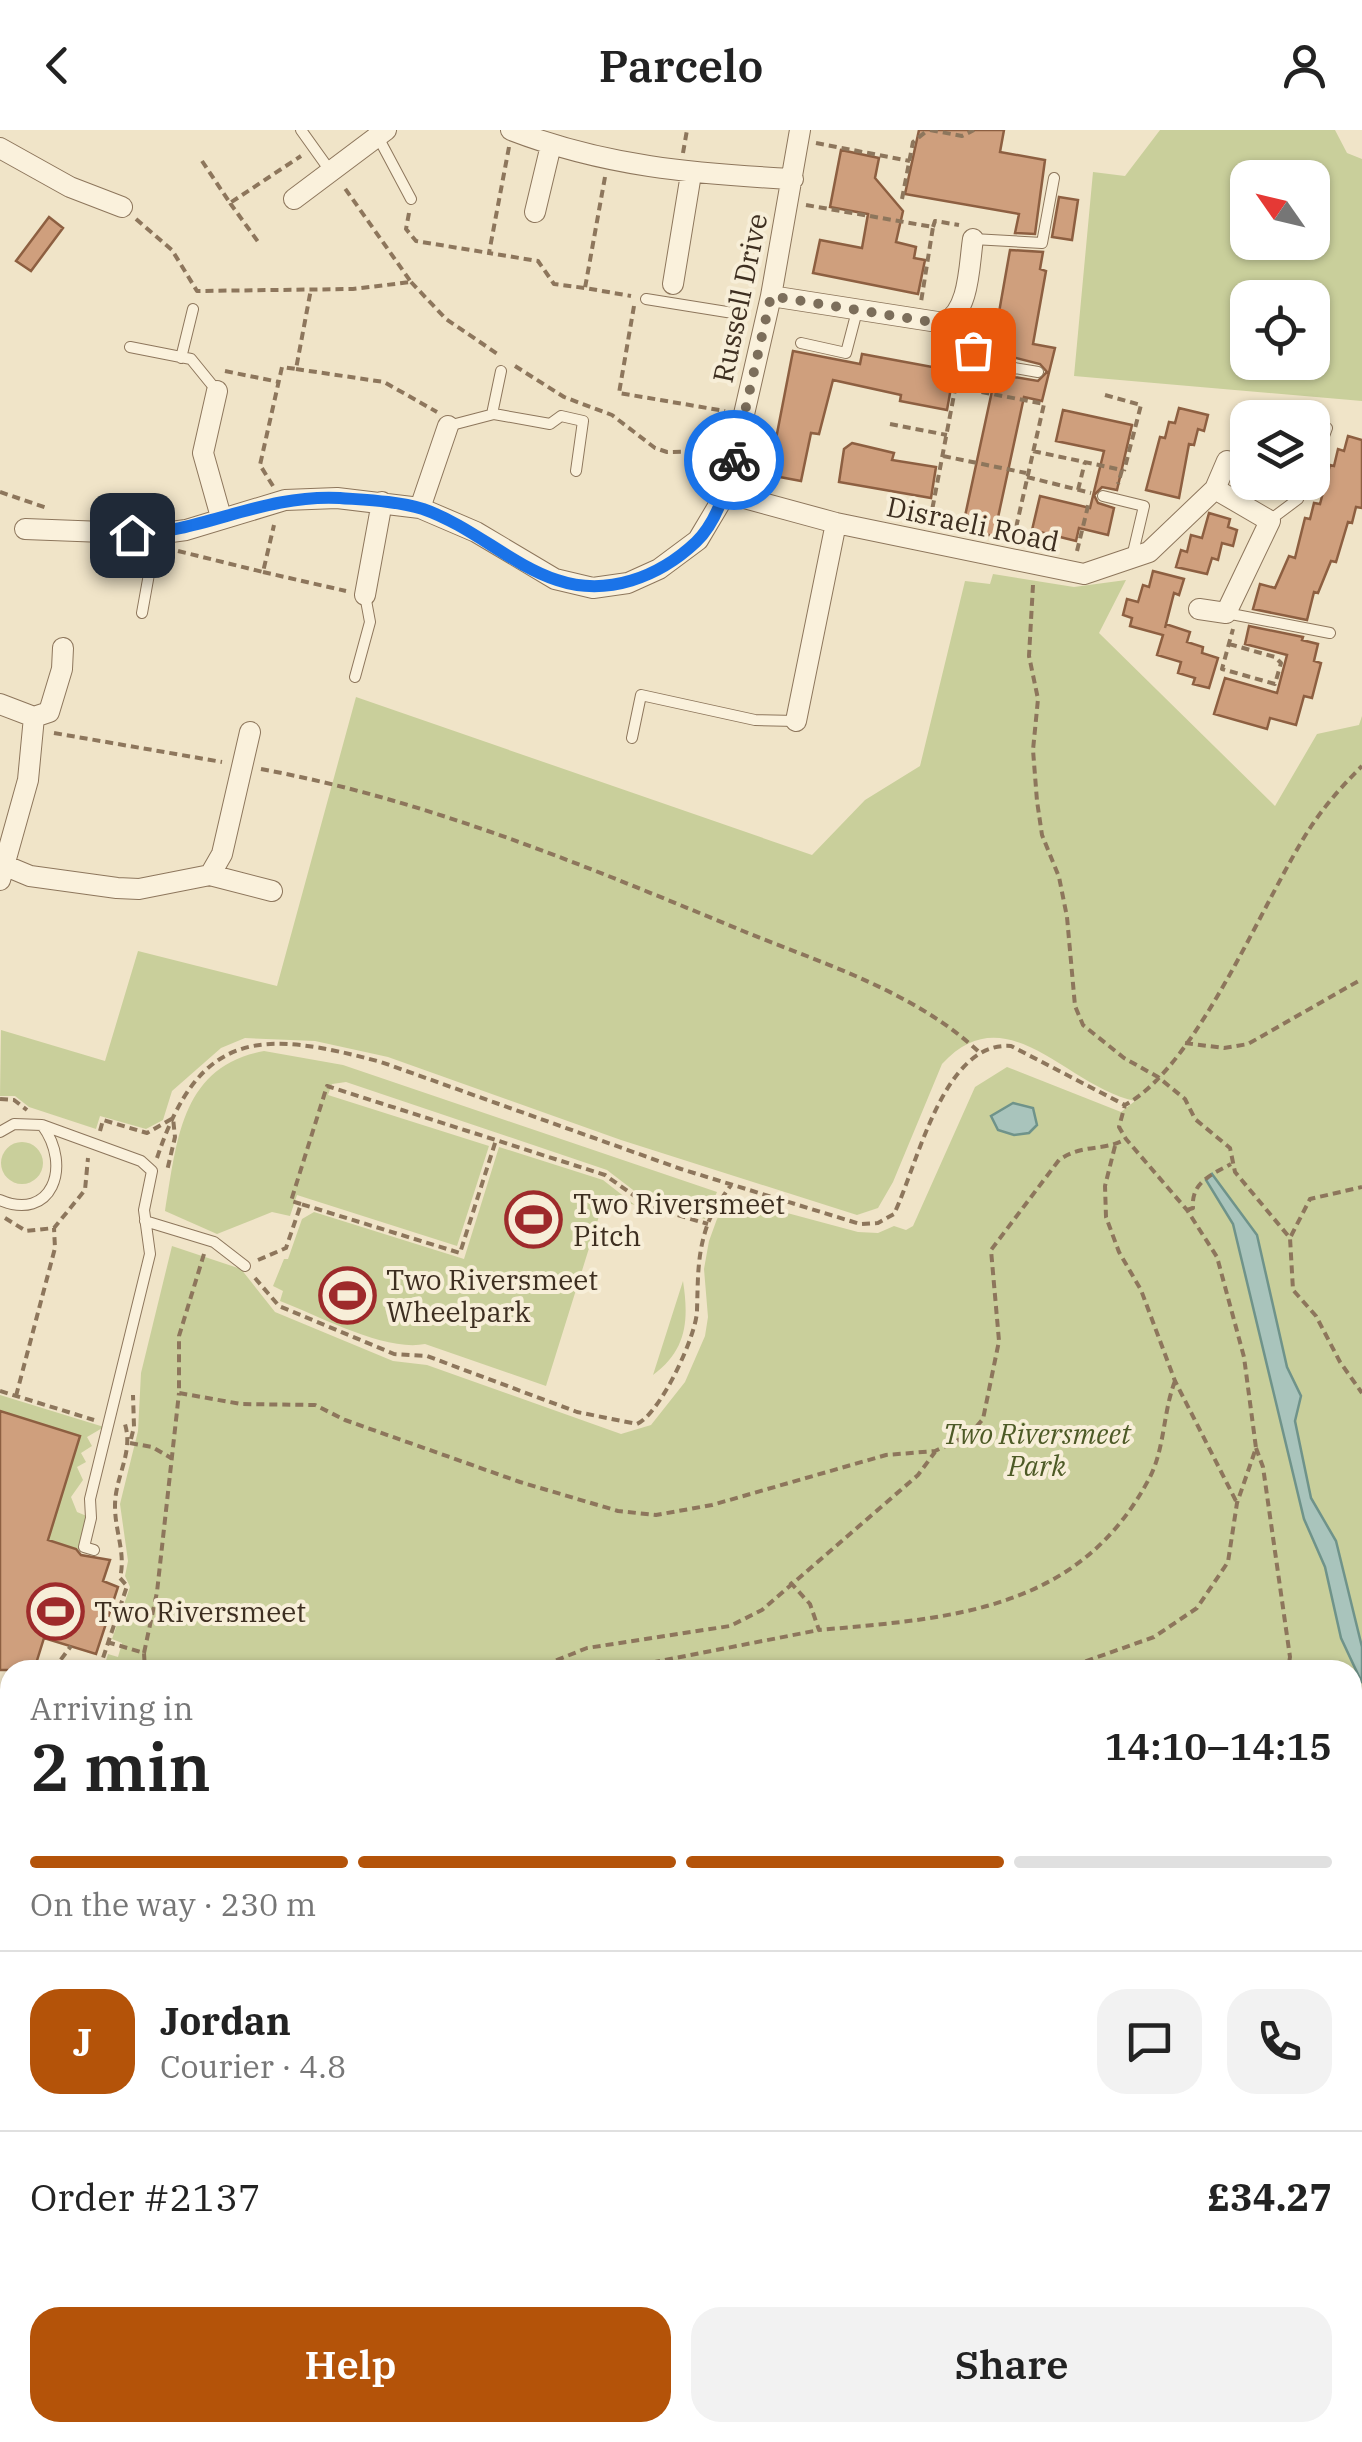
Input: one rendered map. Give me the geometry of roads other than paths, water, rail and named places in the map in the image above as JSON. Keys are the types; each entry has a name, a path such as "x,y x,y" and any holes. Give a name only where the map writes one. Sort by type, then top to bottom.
{"street":[{"path":"512,130 608,161 691,174 793,179"},
{"path":"294,199 382,133"},
{"name":"Russell Drive","path":"25,529 76,530 155,540 281,501 336,498 382,502 420,508 476,532 555,580 593,588 628,583 672,560 698,540 726,493 771,296 799,135"},
{"path":"535,212 551,145"},
{"path":"0,148 70,187 122,207"},
{"path":"671,293 691,174"},
{"path":"771,296 944,324 954,319 961,305 973,239"},
{"path":"217,391 203,453 221,517"},
{"path":"420,508 448,426"},
{"name":"Disraeli Road","path":"726,493 836,524 1084,574 1149,552 1215,488 1227,461"},
{"path":"1199,608 1232,614 1270,521 1215,488"},
{"path":"365,595 382,502"},
{"path":"796,721 836,524"},
{"path":"33,723 50,712 62,669 63,648"},
{"path":"0,704 33,723"},
{"path":"33,723 28,780 3,873 139,889 210,874 272,891"},
{"path":"210,874 222,854 250,732"}],"lane":[{"path":"301,130 331,172"},
{"path":"382,133 411,199"},
{"path":"973,239 1042,243 1054,178"},
{"path":"646,298 671,293 732,313"},
{"path":"182,358 193,309"},
{"path":"801,343 846,353 856,311"},
{"path":"944,324 991,364 1038,372"},
{"path":"130,348 182,358 198,366 217,391"},
{"path":"492,414 501,372"},
{"path":"448,426 492,414 550,424 560,416 583,422 576,471"},
{"path":"1108,497 1144,506 1131,558"},
{"path":"1270,521 1298,500"},
{"path":"142,613 155,540"},
{"path":"355,678 370,622 365,595"},
{"path":"1232,614 1330,633"},
{"path":"632,738 642,695 755,720 796,721"},
{"path":"0,1132 14,1124 42,1126 142,1161 152,1171 146,1220 150,1254 90,1499 91,1518 84,1547 94,1550"},
{"path":"0,1200 10,1204 33,1202 52,1189 60,1168 56,1144 42,1126"},
{"path":"146,1220 208,1240 245,1266"}],"water":[{"path":"1013,1103 1033,1108 1037,1125 1029,1133 1014,1135 998,1130 991,1116"},
{"path":"1212,1174 1257,1235 1287,1367 1301,1396 1295,1421 1311,1498 1336,1541 1362,1660 1351,1660 1341,1638 1325,1567 1304,1519 1233,1224 1206,1180"}],"place":[{"name":"Two Riversmeet Pitch","path":"534,1220"},
{"name":"Two Riversmeet Wheelpark","path":"347,1296"},
{"name":"Two Riversmeet","path":"55,1612"}],"park label":[{"name":"Two Riversmeet Park","path":"1037,1450"}]}
